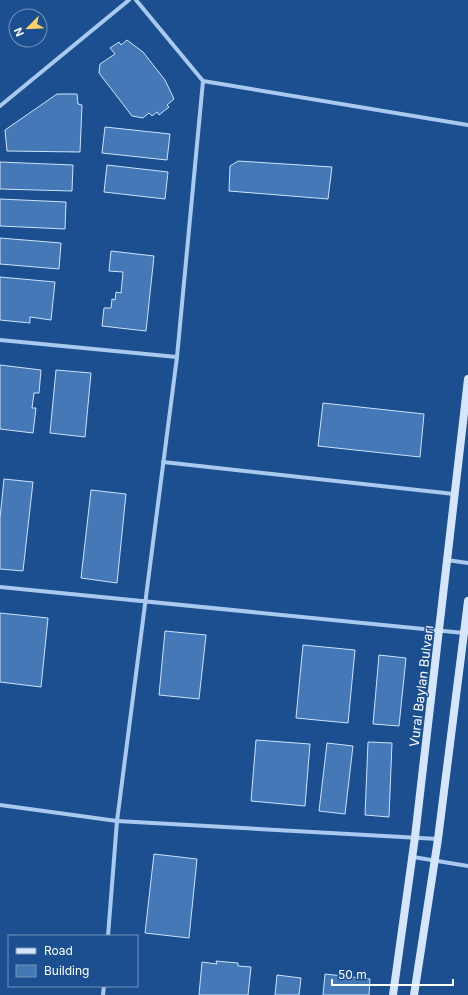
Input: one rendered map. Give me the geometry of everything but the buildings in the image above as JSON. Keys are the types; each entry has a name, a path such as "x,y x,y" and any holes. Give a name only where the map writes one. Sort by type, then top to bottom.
{"main road":[{"name":"Vural Baylan Bulvarı","path":"394,995 413,857 468,379"},
{"path":"414,995 438,839 468,601"}],"street":[{"path":"0,106 129,0"},
{"path":"136,0 203,81 468,125"},
{"path":"108,935 116,821 177,357 203,81"},
{"path":"0,340 177,357"},
{"path":"163,462 455,494"},
{"path":"447,560 468,563"},
{"path":"0,587 439,629 464,633"},
{"path":"0,805 116,821 438,839"},
{"path":"413,857 468,866"}]}
